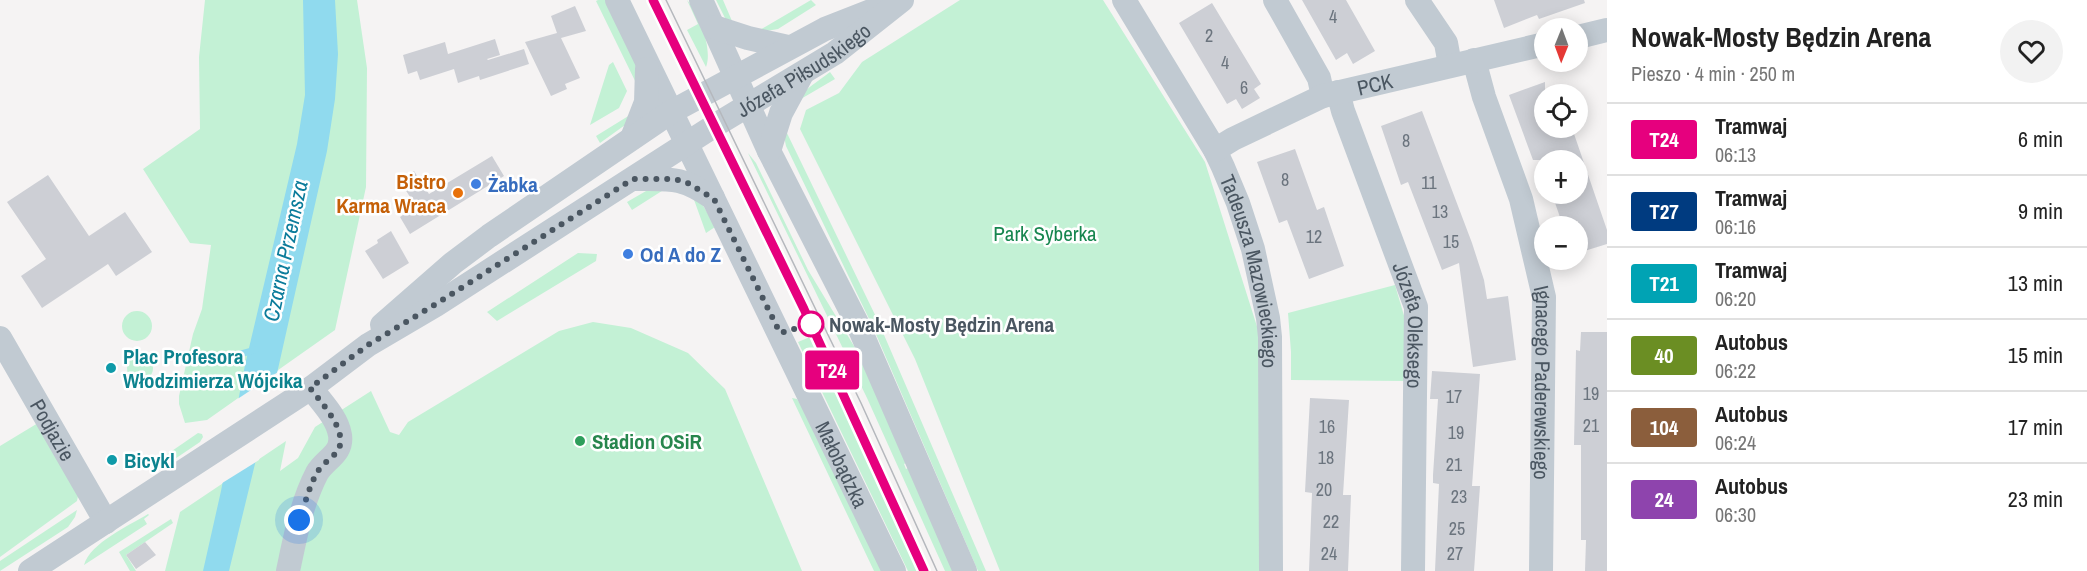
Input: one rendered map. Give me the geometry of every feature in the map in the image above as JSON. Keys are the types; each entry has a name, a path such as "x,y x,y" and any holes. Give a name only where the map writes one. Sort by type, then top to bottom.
{"street":[{"name":"Małobądzka","path":"617,0 894,571"},
{"path":"701,0 769,151 858,325 965,571"},
{"name":"Józefa Piłsudskiego","path":"368,345 381,326 453,263 671,112 788,47 825,29 900,0"},
{"name":"Józefa Piłsudskiego","path":"30,571 310,388 368,345 802,74 860,35 900,0"},
{"name":"Tadeusza Mazowieckiego","path":"1124,0 1215,150 1238,203 1253,249 1270,337 1271,571"},
{"name":"Józefa Oleksego","path":"1275,0 1319,78 1343,111 1416,307 1413,571"},
{"path":"1417,0 1446,43 1450,65"},
{"path":"714,27 788,47"},
{"path":"1588,37 1606,37"},
{"name":"PCK","path":"1215,150 1233,139 1331,94 1534,46"},
{"path":"632,138 646,102 647,60"},
{"name":"Ignacego Paderewskiego","path":"1474,60 1482,90 1521,199 1544,297 1541,571"},
{"path":"769,151 781,113 802,74"},
{"path":"633,179 674,179 686,182 714,199"},
{"name":"Podjazie","path":"0,338 106,522"},
{"path":"288,571 298,524 311,487 318,471 339,449 340,436 331,414 310,388"}],"green space":[{"path":"205,0 357,0 367,68 366,187 335,330 207,420 185,423 179,396 193,334 202,309 211,245 190,243 143,169 200,129 199,57"},
{"path":"606,0 643,78 632,120 600,143 596,136 630,115 639,89 596,1"},
{"path":"687,0 704,32 708,51 706,67 687,30 698,24"},
{"path":"716,0 723,0 732,21 758,31 811,0 816,5 778,29 754,33 726,20"},
{"name":"Park Syberka","path":"960,0 1103,0 1205,162 1260,336 1260,571 1000,571 915,359 800,129 806,110 839,93 862,62"},
{"path":"613,62 627,91 619,108 590,125 609,65"},
{"path":"830,72 835,79 794,103 785,129 878,321 986,571 978,571 872,325 786,146 784,132 788,111 794,102 801,95"},
{"path":"748,153 756,163 808,270 857,351 906,463 904,464 906,469 908,468 953,571 945,571 867,398"},
{"path":"664,185 683,189 696,197 715,227 706,233 693,197 665,189 632,210 627,202 653,187"},
{"path":"578,253 597,254 596,261 497,321 487,312"},
{"path":"1395,285 1405,319 1404,381 1291,380 1288,313"},
{"path":"137,311 143,312 151,320 151,332 143,340 137,341 131,340 123,332 122,326 123,320 131,312"},
{"name":"Stadion OSiR","path":"593,322 631,328 688,353 725,389 802,571 165,571 180,512 286,441 280,471 298,458 315,427 371,391 390,432 399,435 408,422 559,331"},
{"path":"810,337 917,571 908,571 798,342"},
{"path":"140,355 149,359 153,368 149,377 140,381 131,377 127,368 131,359"},
{"path":"792,398 797,399 807,414 882,571 874,571"},
{"path":"38,423 78,496 77,501 0,557 0,446"},
{"path":"198,433 203,437 200,442 154,473 150,466"},
{"path":"77,510 68,527 0,571 0,561"},
{"path":"148,514 144,519 147,524 84,565 94,549 102,542"},
{"path":"171,519 173,523 126,555 136,571 130,571 119,552"}],"water":[{"name":"Czarna Przemsza","path":"303,0 335,0 338,54 335,99 327,151 278,369 229,571 203,571 245,365 297,144 305,95"}],"pier":[{"path":"281,370 259,460 219,485 236,400"}],"building":[{"path":"1302,0 1346,0 1375,51 1353,64 1347,53 1336,60"},
{"path":"1494,0 1584,0 1585,3 1542,18 1537,15 1504,28"},
{"path":"1212,3 1261,84 1254,89 1260,98 1242,109 1236,99 1227,104 1179,23"},
{"path":"575,6 586,31 561,38 580,78 565,84 567,89 551,96 525,42 557,33 551,16"},
{"path":"495,39 500,55 488,60 524,49 529,64 480,80 479,76 458,83 454,69 420,80 417,71 408,74 403,55 445,42 448,54"},
{"path":"1534,86 1534,138 1575,138 1580,150 1534,150 1533,160 1509,95"},
{"path":"1422,111 1472,243 1484,280 1487,299 1508,296 1516,360 1473,367 1459,263 1442,270 1408,182 1401,185 1381,126"},
{"path":"1295,149 1317,210 1324,207 1344,266 1309,279 1287,220 1279,223 1257,162"},
{"path":"492,156 504,176 410,234 400,217 416,206 399,180 414,171 429,194"},
{"path":"48,175 89,236 125,212 152,252 116,276 108,264 42,308 21,276 46,259 7,202"},
{"path":"1588,175 1607,230 1607,244 1588,250 1588,216 1560,216 1555,204 1588,204"},
{"path":"391,231 409,263 383,279 365,251"},
{"path":"1581,332 1607,332 1607,571 1585,571 1586,540 1581,540 1581,445 1574,445 1576,350 1580,351"},
{"path":"1432,371 1480,374 1472,486 1480,486 1474,571 1435,571 1439,484 1433,483 1433,475 1438,399 1430,399"},
{"path":"1310,398 1349,400 1343,495 1351,495 1348,571 1309,571 1312,493 1305,492"},
{"path":"145,542 156,555 136,569 126,555"}],"waterway":[{"path":"226,358 255,350"}],"tram line":[{"path":"653,0 794,289 924,571"},
{"name":"T24","path":"653,0 804,309 924,571"},
{"path":"666,0 861,403 937,571"}],"place":[{"name":"Żabka","path":"476,184"},
{"name":"Bistro Karma Wraca","path":"458,193"},
{"name":"Od A do Z","path":"628,254"},
{"name":"Nowak-Mosty Będzin Arena","path":"811,324"},
{"name":"Plac Profesora Włodzimierza Wójcika","path":"111,368"},
{"name":"Stadion OSiR","path":"580,441"},
{"name":"Bicykl","path":"112,460"}],"route":[{"path":"299,520 318,471 339,449 340,436 331,414 310,388 368,345 633,179 674,179 686,182 714,199 780,333 811,324"}]}
